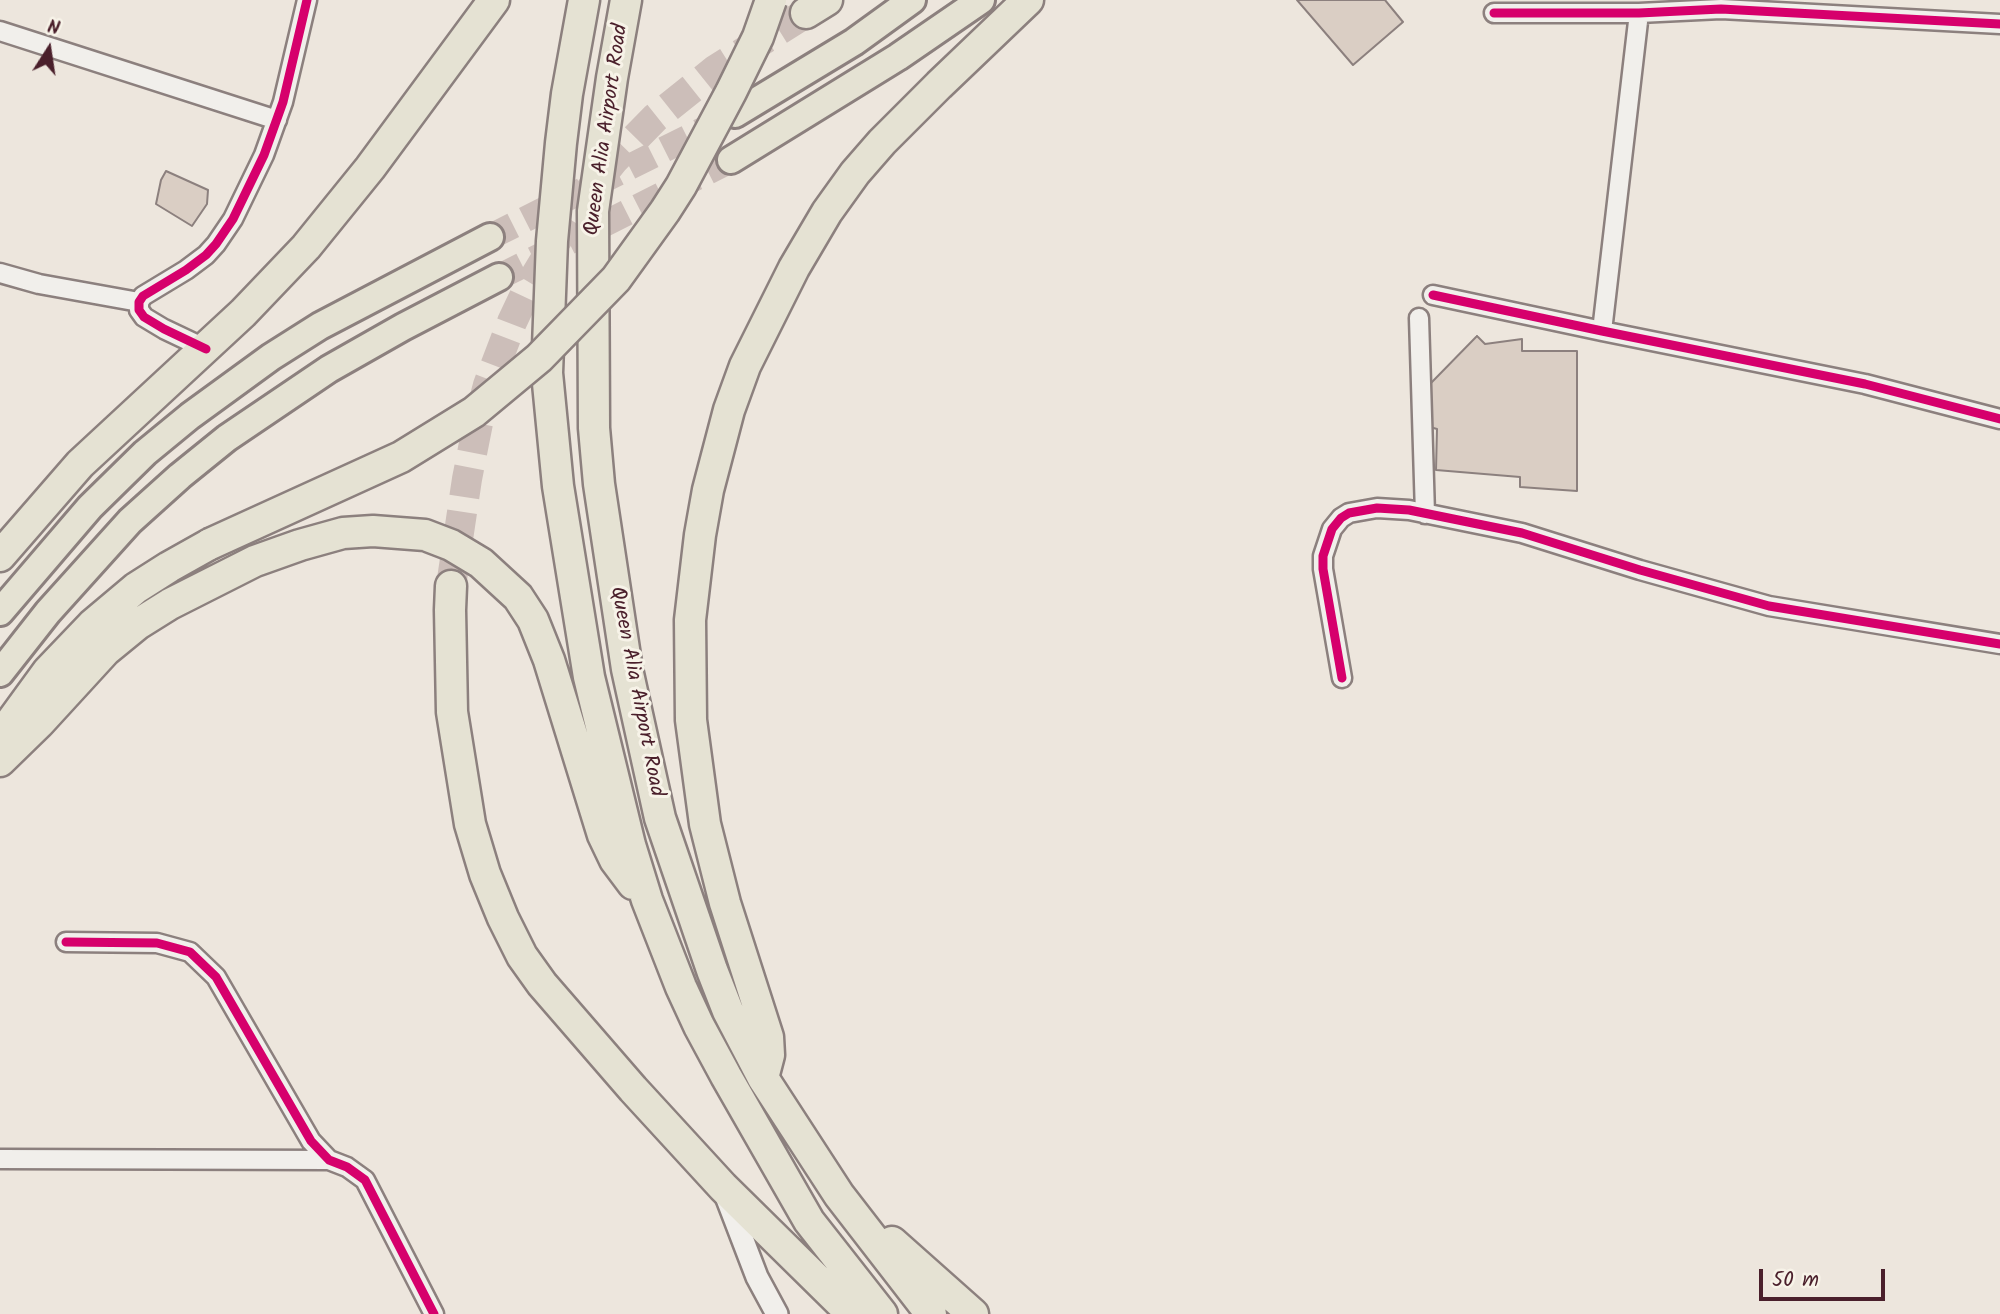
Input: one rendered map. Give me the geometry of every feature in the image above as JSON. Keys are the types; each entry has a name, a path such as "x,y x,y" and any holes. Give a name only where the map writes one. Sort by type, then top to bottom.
{"highway":[{"path":"0,556 80,464 206,349 274,282 339,207 494,0"},
{"name":"Queen Alia Airport Road","path":"584,0 561,143 552,241 547,373 558,486 589,677 616,792 647,900 681,987 726,1076 809,1221 882,1314"},
{"name":"Queen Alia Airport Road","path":"626,0 593,211 594,428 599,484 626,669 660,818 728,1011 763,1078 839,1195 931,1314"},
{"path":"0,737 48,671 92,625 136,588 210,544 401,457 474,412 539,358 615,279 666,211 731,92 758,37 771,0"},
{"path":"763,1078 769,1055 768,1037 725,903 705,824 691,720 690,620 700,535 711,480 729,410 745,366 794,268 827,212 882,142 1028,0"},
{"path":"0,761 105,651 138,624 170,604 256,561 344,533 373,531 425,535 452,545 481,563 518,597 533,620 549,660 603,835 623,873 647,900"},
{"path":"451,586 452,712 470,824 485,874 522,956 542,984 633,1090 723,1187 852,1314"},
{"path":"839,1195 973,1314"}],"main road":[{"path":"735,114 854,42 912,0"},
{"path":"731,160 898,57 981,0"},
{"path":"0,612 90,507 145,453 190,416 271,357 320,326 490,237"},
{"path":"0,673 48,612 130,521 227,438 329,369 499,277"}],"street":[{"path":"206,349 144,317 139,310 139,302 143,296 186,270 216,244 233,219 264,155 277,120 307,0"},
{"path":"1494,13 1639,13 1721,5 2000,24"},
{"path":"1602,331 1639,13"},
{"path":"0,31 277,120"},
{"path":"0,274 39,284 139,302"},
{"path":"1433,295 1865,384 2000,419"},
{"path":"1419,318 1425,513"},
{"path":"1342,678 1323,569 1323,555 1332,529 1349,513 1360,509 1393,508 1522,533 1769,606 2000,643"},
{"path":"66,942 157,943 190,952 216,977 311,1141 329,1160"},
{"path":"0,1159 329,1160 347,1167 365,1180 434,1314"},
{"path":"723,1187 757,1277 777,1314"}],"building":[{"path":"1297,0 1385,0 1403,22 1353,65"},
{"path":"166,171 208,190 207,204 192,226 156,204 161,180"},
{"path":"1477,336 1485,344 1522,339 1522,351 1577,351 1577,491 1520,487 1520,477 1436,470 1437,429 1430,427 1431,383"}],"tunnel":[{"path":"451,586 467,479 488,385 528,288 561,233 579,204 614,160 655,118 715,70 806,13"},
{"path":"490,237 721,121"},
{"path":"499,277 731,160"}],"cycle path":[{"path":"206,349 144,317 139,310 139,302 143,296 206,255 233,219 264,155 283,102 307,0"},
{"path":"1494,13 1639,13 1721,9 2000,24"},
{"path":"1433,295 1865,384 2000,419"},
{"path":"1342,678 1323,556 1332,529 1341,518 1349,513 1377,508 1409,510 1522,533 1769,606 2000,644"},
{"path":"66,942 157,943 190,952 216,977 311,1141 329,1160 347,1167 365,1180 434,1314"}]}
